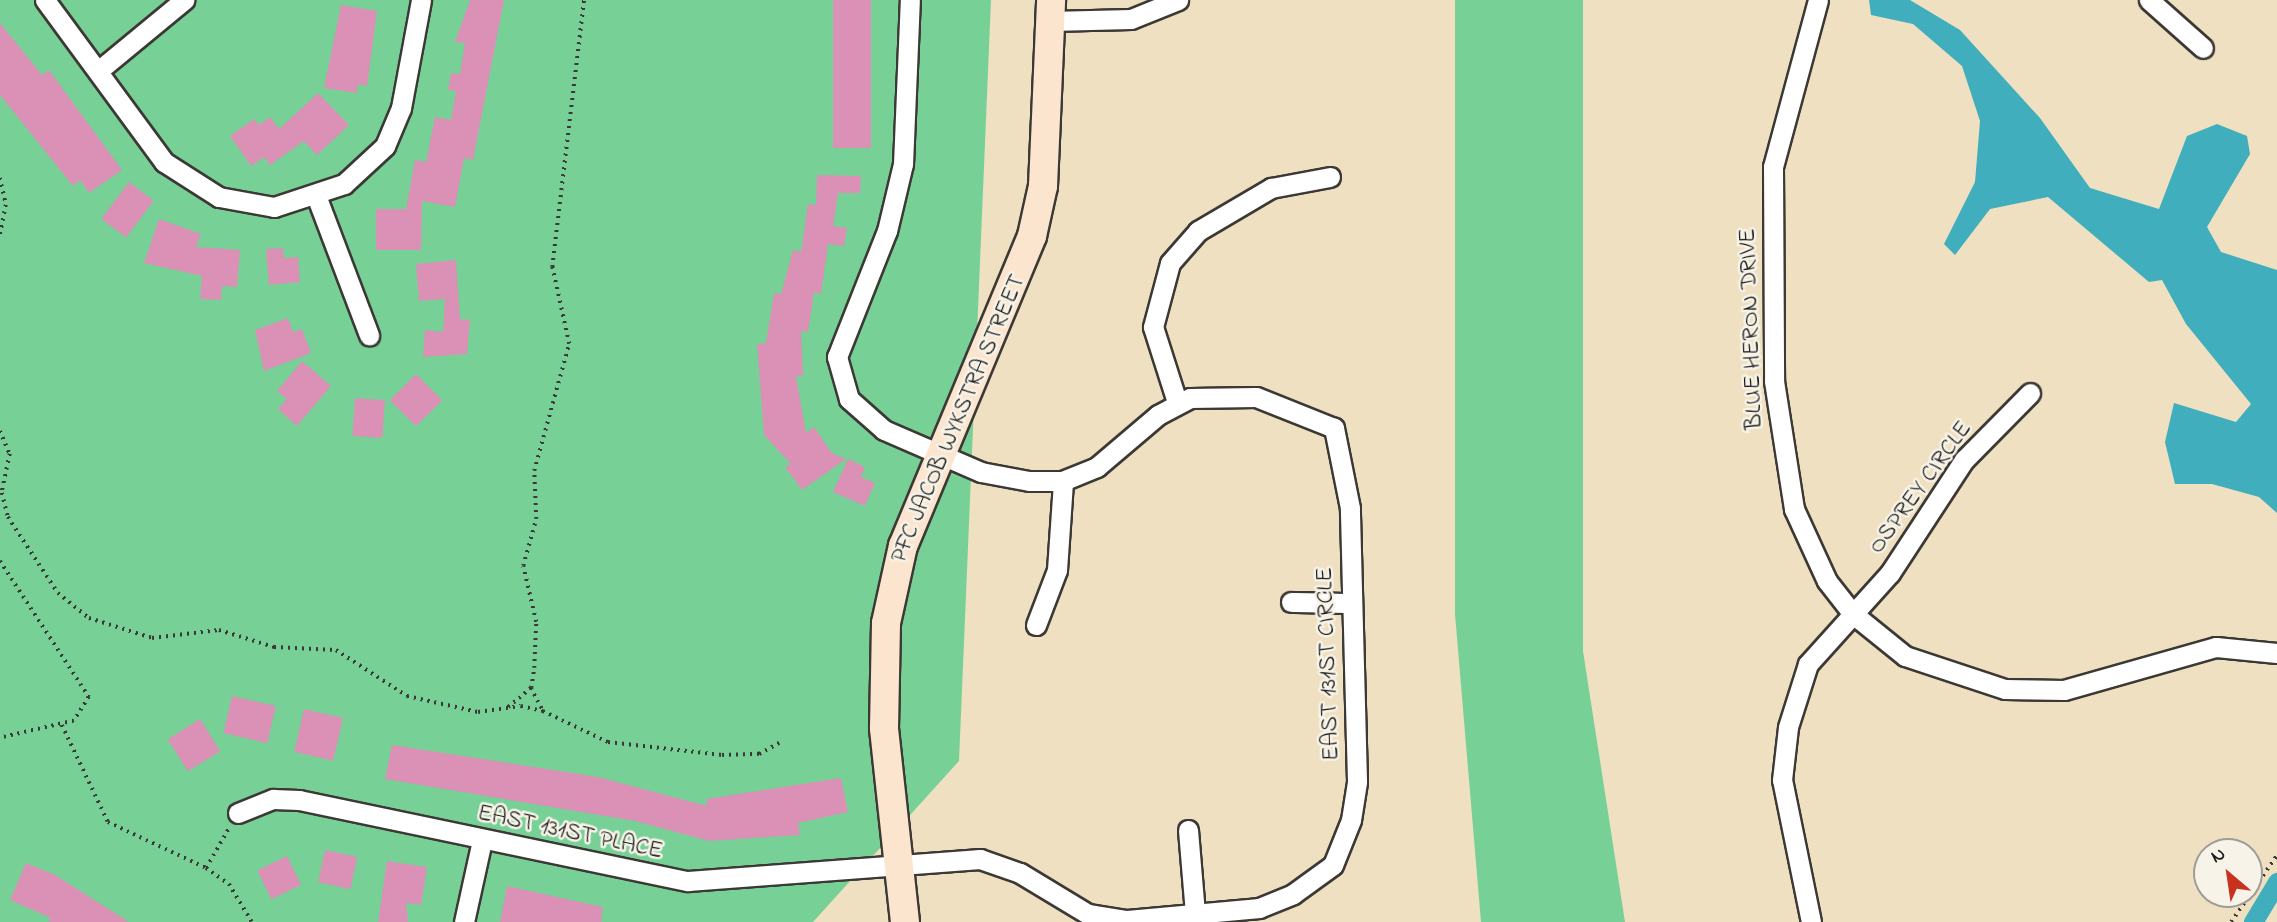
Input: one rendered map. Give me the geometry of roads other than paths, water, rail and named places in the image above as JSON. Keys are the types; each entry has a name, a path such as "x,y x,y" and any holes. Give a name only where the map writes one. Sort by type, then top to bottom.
{"street":[{"path":"45,0 164,162 188,182 245,205 317,198 356,176 385,146 401,108 421,0"},
{"path":"98,71 184,0"},
{"name":"EAST 131ST CIRCLE","path":"897,863 966,857 993,862 1069,906 1112,919 1195,913 1281,901 1333,865 1351,820 1357,781 1350,508 1334,428 1256,397 1219,394 1177,402 1097,467 1063,481 999,477 940,455 870,422 849,399 838,372 843,338 887,231 903,164 910,0"},
{"path":"1051,10 1131,19 1178,0"},
{"name":"BLUE HERON DRIVE","path":"1818,0 1773,167 1774,381 1794,509 1816,563 1853,614 1905,656 2005,689 2064,690 2216,647 2277,653"},
{"path":"2149,0 2203,48"},
{"name":"PFC JACOB WYKSTRA STREET","path":"905,922 897,863 882,660 895,572 940,455 1032,236 1043,186 1051,10"},
{"path":"1177,402 1153,327 1170,262 1198,230 1271,188 1330,177"},
{"path":"317,198 369,335"},
{"name":"OSPREY CIRCLE","path":"1811,922 1783,804 1784,750 1808,664 1920,533 1964,460 2030,393"},
{"path":"1036,625 1057,570 1063,481"},
{"path":"1292,602 1352,603"},
{"name":"EAST 131ST PLACE","path":"238,813 287,799 688,881 897,863"},
{"path":"1188,830 1195,913"},
{"path":"464,922 482,840"}],"water":[{"path":"1869,0 1910,0 1960,30 2040,118 2090,188 2159,209 2187,136 2217,124 2247,136 2250,154 2207,227 2221,252 2277,270 2277,513 2259,497 2212,484 2175,484 2165,442 2174,403 2236,422 2251,404 2186,324 2162,280 2149,282 2048,197 1990,209 1955,255 1944,244 1975,182 1980,121 1962,66 1913,24 1871,15"}],"waterway":[{"path":"2253,922 2277,882"}]}
